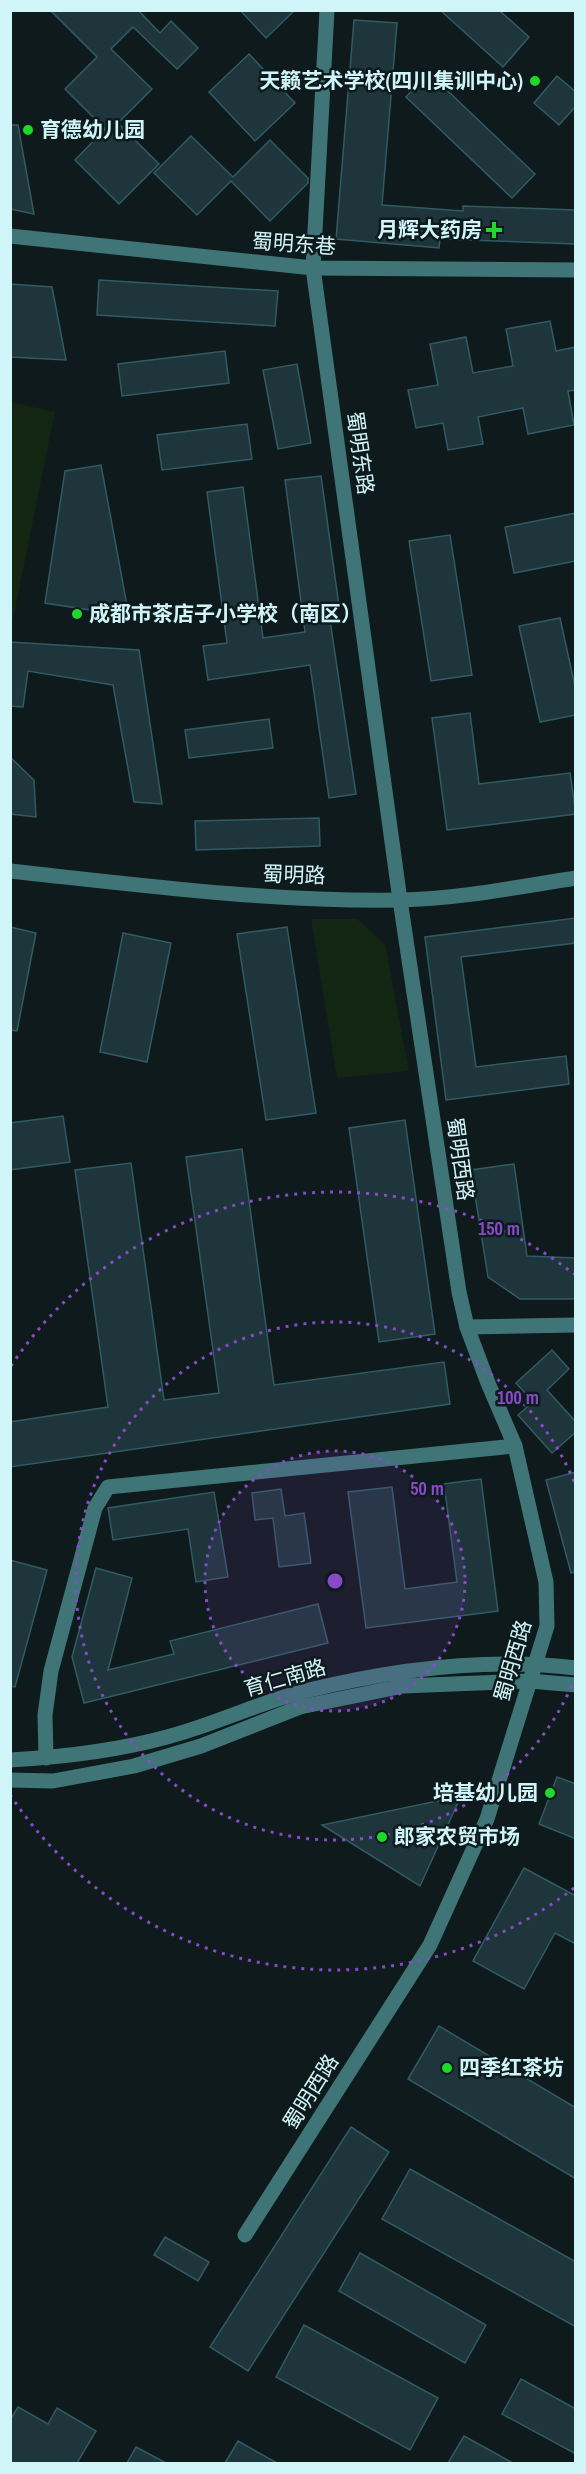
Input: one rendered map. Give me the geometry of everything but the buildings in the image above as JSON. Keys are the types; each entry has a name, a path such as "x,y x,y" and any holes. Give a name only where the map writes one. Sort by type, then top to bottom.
{"street":[{"name":"蜀明东路","path":"327,10 314,268 400,900"},
{"name":"蜀明东巷","path":"10,236 314,268 576,270"},
{"name":"蜀明路","path":"10,871 219,892 400,900 451,897 576,878"},
{"name":"蜀明西路","path":"245,2235 430,1945 488,1820 547,1626 546,1582 515,1446 467,1327 459,1292 400,900"},
{"path":"467,1327 576,1325"},
{"path":"46,1758 45,1715 51,1671 95,1508 108,1487 515,1446"},
{"name":"育仁南路","path":"10,1760 80,1756 168,1737 300,1692 407,1671 535,1663 576,1668"},
{"path":"10,1780 53,1781 134,1767 201,1746 300,1707 403,1686 530,1682 576,1685"}],"green space":[{"path":"11,402 55,412 10,629"},
{"path":"311,919 357,919 385,944 409,1071 337,1078"}],"place":[{"name":"天籁艺术学校(四川集训中心)","path":"535,81"},
{"name":"育德幼儿园","path":"28,130"},
{"name":"月辉大药房","path":"494,230"},
{"name":"成都市茶店子小学校（南区）","path":"77,614"},
{"name":"培基幼儿园","path":"550,1793"},
{"name":"郎家农贸市场","path":"382,1837"},
{"name":"四季红茶坊","path":"447,2068"}]}
